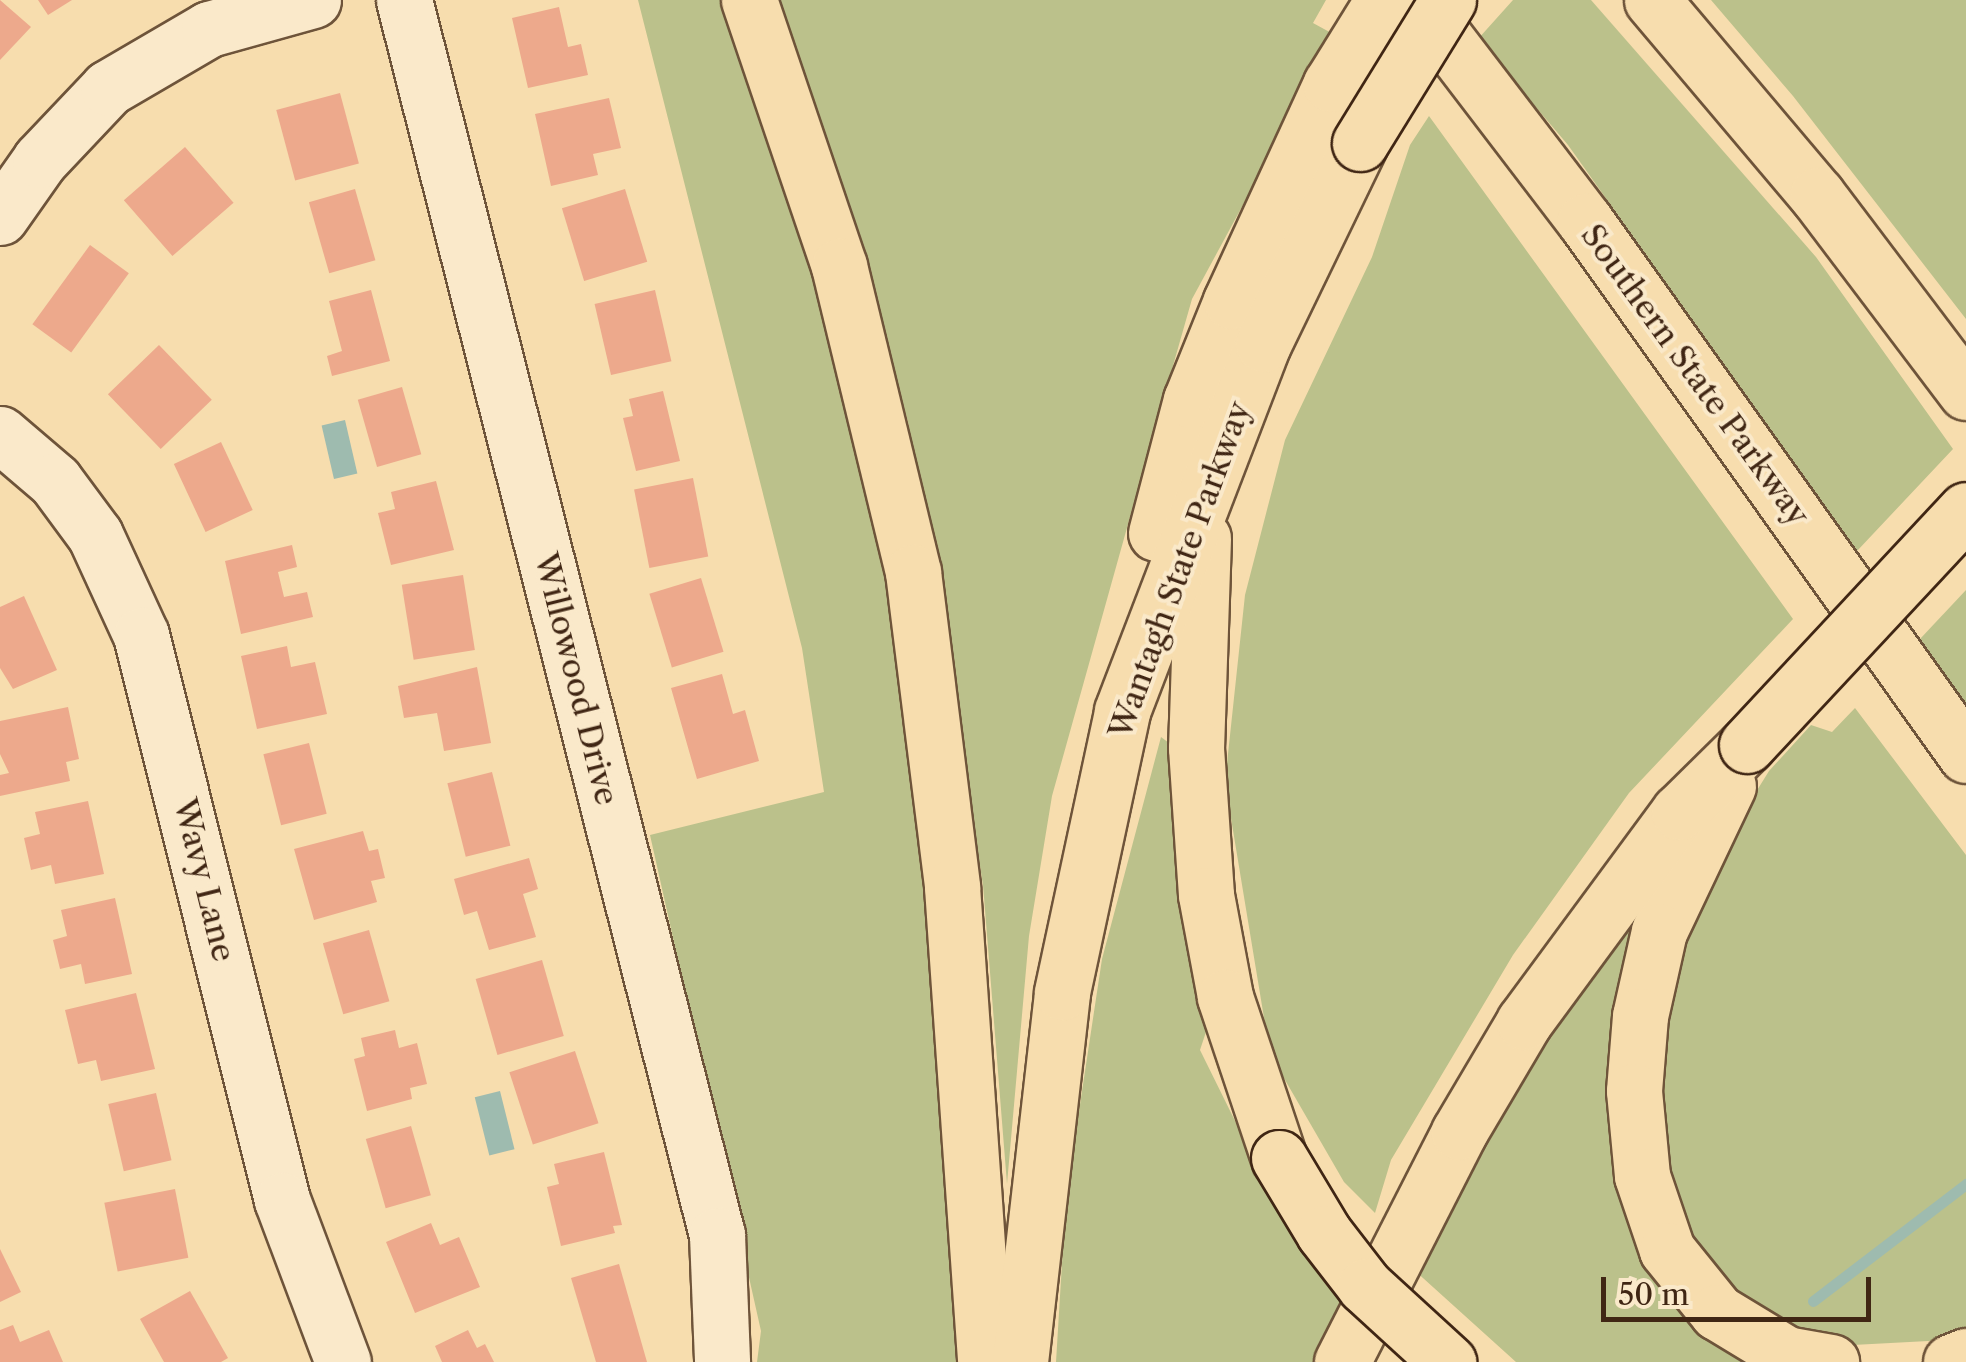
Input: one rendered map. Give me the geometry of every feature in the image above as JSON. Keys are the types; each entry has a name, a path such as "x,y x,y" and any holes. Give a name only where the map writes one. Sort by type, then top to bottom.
{"highway":[{"path":"749,0 839,266 913,572 952,887 984,1362"},
{"path":"1122,711 1160,512 1191,400 1340,126 1383,0"},
{"name":"Southern State Parkway","path":"1416,0 1585,221 1966,755"},
{"name":"Wantagh State Parkway","path":"1020,1362 1062,992 1122,711 1263,344 1340,126 1448,0"},
{"path":"1652,0 1818,195 1966,392"},
{"path":"1204,490 1196,748 1206,896 1225,998 1280,1158 1324,1233 1366,1286 1448,1362"},
{"path":"1342,1362 1450,1148 1524,1022 1679,812 1747,745 1966,510"},
{"path":"1747,745 1660,931 1640,1016 1634,1091 1642,1176 1668,1250 1717,1312 1786,1354 1832,1362"},
{"path":"1951,1362 1966,1356"}],"street":[{"path":"0,217 40,160 108,88 209,29 313,0"},
{"name":"Willowood Drive","path":"404,0 716,1234 722,1362"},
{"name":"Wavy Lane","path":"0,434 55,481 95,535 141,635 282,1200 342,1362"}],"green space":[{"path":"638,0 721,0 809,249 890,588 935,876 959,1362 757,1362 761,1331 650,835 824,792 802,648"},
{"path":"773,0 1326,0 1313,23 1335,35 1192,299 1052,796 1029,936 1007,1184 983,885 908,422 845,198"},
{"path":"1513,0 1591,0 1816,257 1953,449 1857,551 1568,145 1478,39"},
{"path":"1711,0 1966,0 1966,319 1793,96"},
{"path":"1429,116 1793,619 1629,793 1513,955 1391,1160 1375,1213 1344,1182 1270,1054 1225,782 1245,595 1285,440 1372,257 1410,145"},
{"path":"1966,590 1966,705 1920,639"},
{"path":"1855,708 1966,855 1966,1339 1834,1346 1736,1302 1666,1208 1650,1038 1697,887 1769,771 1811,725 1832,732"},
{"path":"1161,737 1181,752 1213,1011 1200,1050 1284,1220 1342,1297 1313,1362 1056,1362 1066,1197 1102,959"},
{"path":"1697,828 1620,1194 1764,1362 1516,1362 1413,1269 1467,1168 1602,957"}],"shaded area":[{"path":"345,420 357,474 334,479 322,425"},
{"path":"500,1091 515,1149 489,1156 475,1097"}],"building":[{"path":"0,0 31,27 0,60"},
{"path":"38,0 72,0 48,15"},
{"path":"559,7 568,47 581,44 588,75 528,88 512,18"},
{"path":"340,93 359,164 295,181 276,110"},
{"path":"609,98 621,148 593,154 598,175 551,186 535,114"},
{"path":"185,147 234,203 172,256 124,200"},
{"path":"355,189 375,260 329,273 309,202"},
{"path":"625,189 647,262 584,281 562,208"},
{"path":"90,245 129,273 71,352 32,324"},
{"path":"371,290 390,361 332,376 327,356 342,351 329,301"},
{"path":"655,290 671,361 611,375 595,304"},
{"path":"159,345 212,400 161,449 108,394"},
{"path":"402,387 421,454 377,467 358,400"},
{"path":"663,391 680,461 636,471 623,418 633,416 629,399"},
{"path":"221,442 253,510 206,532 174,464"},
{"path":"693,478 708,557 649,568 634,489"},
{"path":"436,481 454,550 391,565 378,513 395,509 391,492"},
{"path":"292,545 297,567 278,572 284,597 307,592 313,617 241,634 225,561"},
{"path":"463,575 475,650 414,660 402,585"},
{"path":"701,578 724,652 672,667 649,594"},
{"path":"24,596 57,670 13,689 0,668 0,607"},
{"path":"287,646 291,667 315,662 327,714 257,729 241,656"},
{"path":"477,667 491,743 444,751 437,713 404,718 398,686"},
{"path":"722,674 733,714 745,710 759,761 697,779 671,688"},
{"path":"68,707 79,759 66,762 70,781 0,796 0,775 9,773 0,754 0,721"},
{"path":"309,743 327,814 281,825 263,754"},
{"path":"492,772 510,846 466,857 447,783"},
{"path":"88,801 104,874 55,884 51,865 31,870 24,838 40,834 35,812"},
{"path":"363,831 369,851 378,849 385,878 371,881 377,902 314,920 294,849"},
{"path":"529,858 538,889 523,894 536,937 489,950 477,911 464,915 454,879"},
{"path":"115,898 132,974 85,984 81,964 60,969 53,940 67,936 61,910"},
{"path":"369,930 389,1001 343,1014 323,943"},
{"path":"542,960 564,1036 497,1055 476,979"},
{"path":"136,993 155,1069 101,1081 96,1060 78,1064 65,1010"},
{"path":"395,1030 399,1048 417,1043 427,1084 410,1088 412,1099 367,1111 354,1059 365,1056 361,1038"},
{"path":"575,1051 598,1123 533,1145 509,1072"},
{"path":"156,1093 172,1160 124,1171 108,1104"},
{"path":"411,1126 431,1195 386,1208 366,1139"},
{"path":"604,1152 622,1225 613,1226 615,1233 561,1246 547,1187 559,1184 554,1164"},
{"path":"175,1189 188,1258 118,1271 104,1203"},
{"path":"431,1223 440,1245 459,1237 480,1287 415,1313 386,1242"},
{"path":"0,1249 21,1292 0,1302"},
{"path":"619,1264 647,1362 596,1362 571,1278"},
{"path":"190,1291 228,1358 221,1362 164,1362 140,1319"},
{"path":"13,1325 20,1342 49,1330 63,1362 0,1362 0,1330"},
{"path":"468,1330 477,1348 485,1344 494,1362 442,1362 435,1346"}],"waterway":[{"path":"1813,1301 1966,1184"}]}
